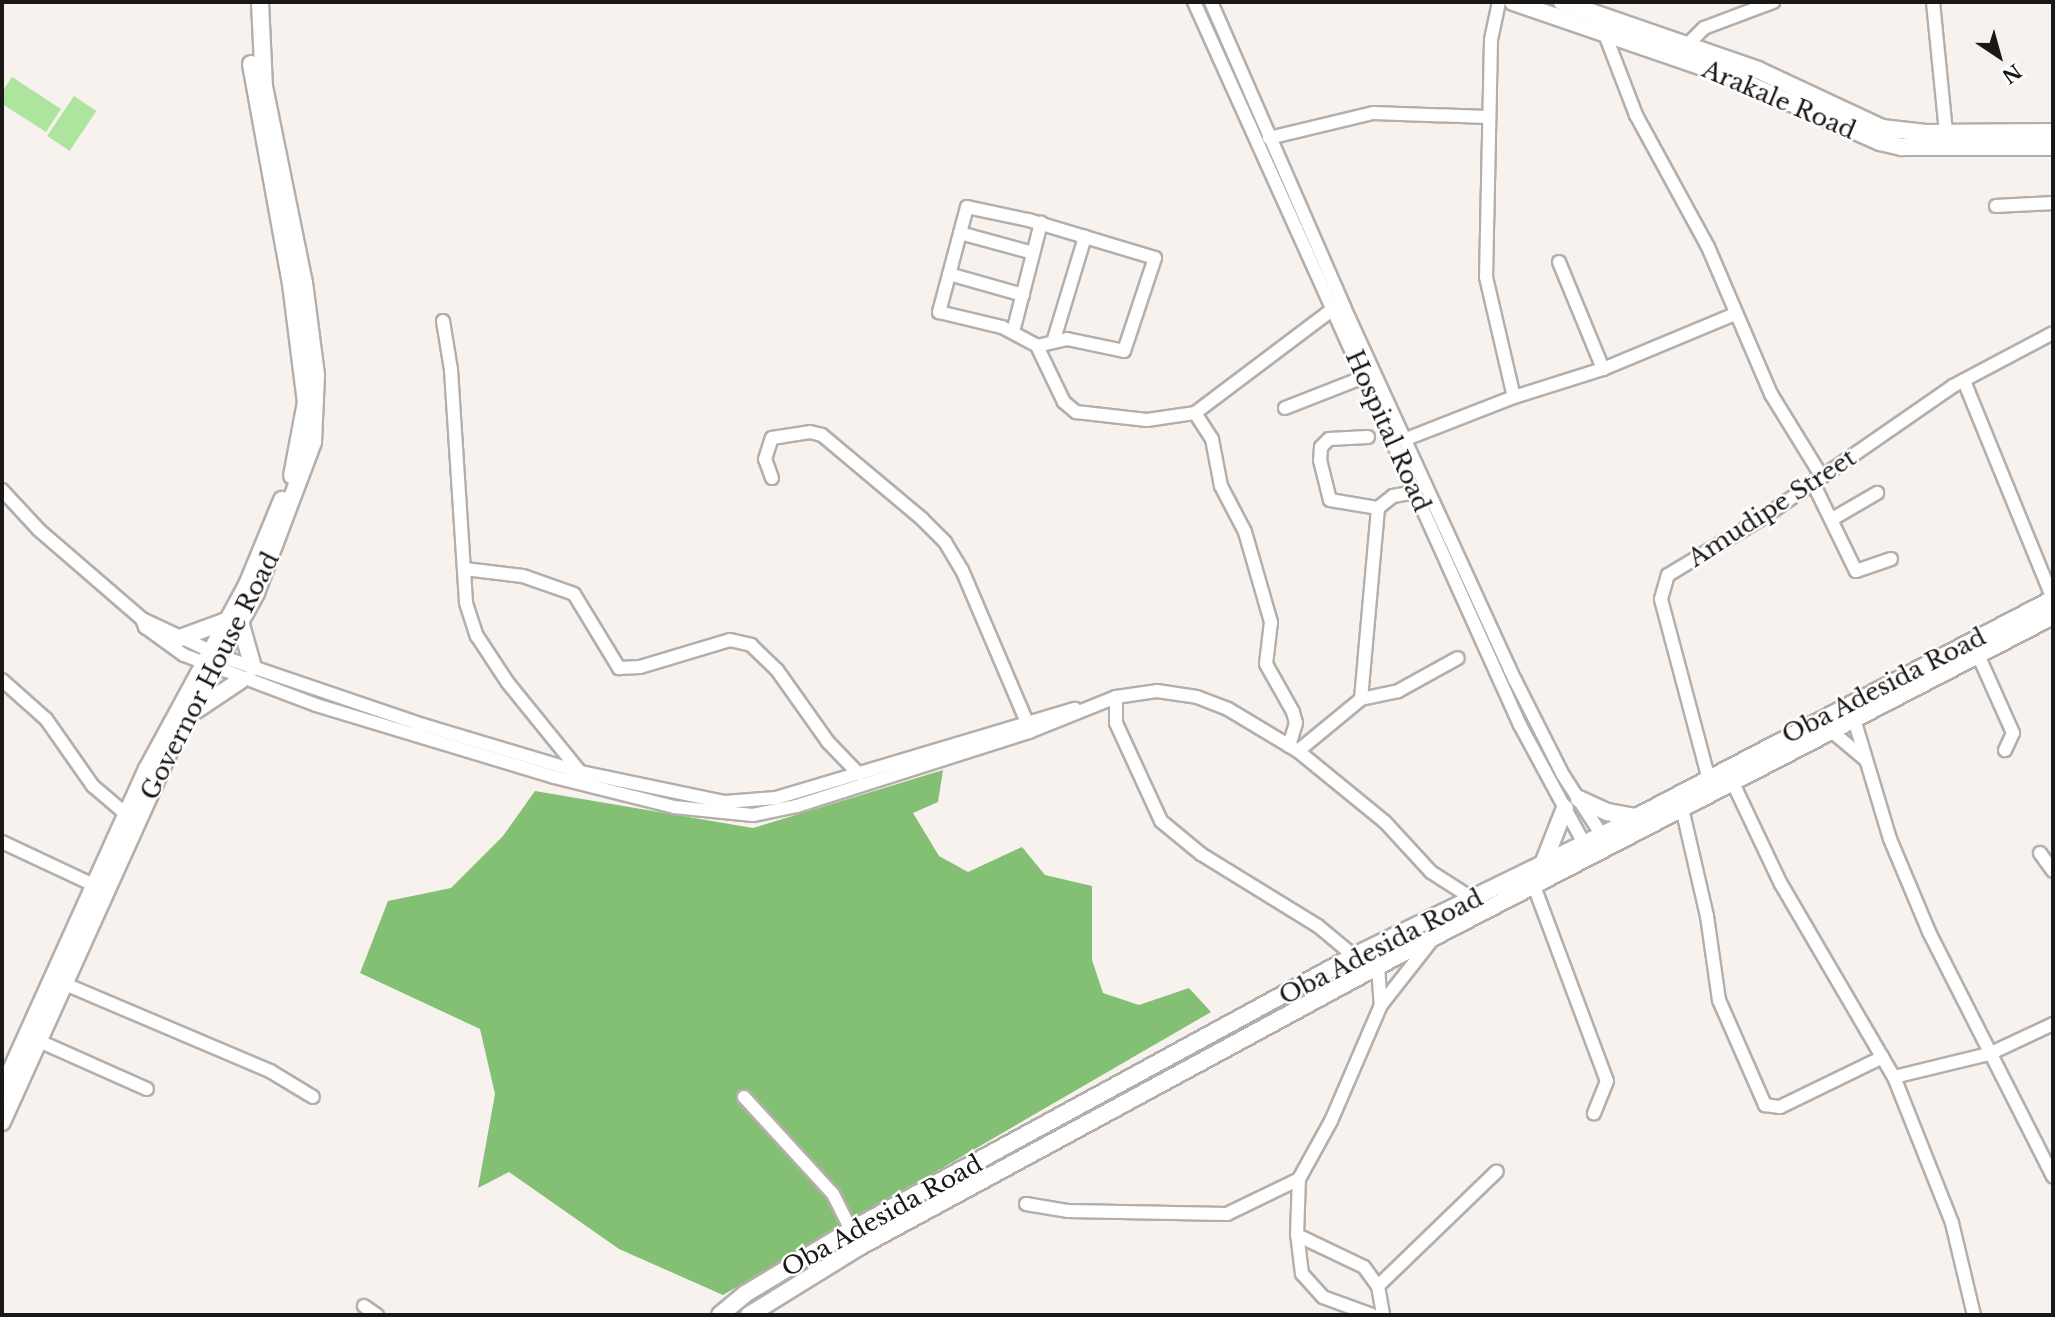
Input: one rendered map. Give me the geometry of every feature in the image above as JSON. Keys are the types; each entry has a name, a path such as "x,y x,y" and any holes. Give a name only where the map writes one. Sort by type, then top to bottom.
{"main road":[{"name":"Governor House Road","path":"235,623 291,478 306,402 290,284 254,100 250,2"},
{"name":"Governor House Road","path":"2,1122 65,984 126,814 214,661 280,537 313,442 318,410 304,283 264,87 260,2"},
{"name":"Arakale Road","path":"1513,2 1778,78 1882,128 1946,132 2053,132"},
{"name":"Arakale Road","path":"1562,2 1681,51 1880,142 1902,147 2053,148"},
{"name":"Oba Adesida Road","path":"748,1315 859,1247 1371,970 1534,886 1588,850 1682,808 1854,719 2053,599"},
{"name":"Oba Adesida Road","path":"1606,841 1635,817 1708,776 1975,648 2053,616"},
{"path":"180,638 235,623 247,673 191,714"},
{"name":"Governor House Road","path":"2,1090 98,888 191,714 214,661"},
{"path":"1543,865 1572,803 1635,817"},
{"name":"Oba Adesida Road","path":"720,1315 745,1294 851,1230 1354,956 1543,865 1588,850"}],"street":[{"name":"Hospital Road","path":"1194,2 1520,725 1572,803 1606,841"},
{"name":"Hospital Road","path":"1211,2 1269,138 1572,803 1588,850"},
{"path":"1499,2 1490,40 1486,277 1514,397"},
{"path":"1681,51 1727,17 1773,2"},
{"path":"1933,2 1946,132"},
{"path":"1602,29 1636,115 1708,247 1771,394 1817,480 1858,572 1891,559"},
{"path":"1269,138 1373,113 1487,117"},
{"path":"1996,206 2053,203"},
{"path":"1037,345 1054,339 1124,351 1155,258 1041,223 967,207 939,312 1013,332 1037,345 1064,402 1076,412 1147,420 1195,413 1334,309"},
{"path":"1013,332 1041,223"},
{"path":"960,233 1033,253"},
{"path":"1054,339 1085,237"},
{"path":"1559,262 1603,369"},
{"path":"949,274 1023,295"},
{"path":"1406,439 1514,397 1603,369 1735,314"},
{"path":"443,320 451,370 466,603 477,636 508,683 580,772"},
{"name":"Amudipe Street","path":"1708,776 1661,599 1662,587 1681,566 1817,480 1964,381 2053,332"},
{"path":"1285,408 1364,377"},
{"path":"1964,381 2053,599"},
{"path":"1195,413 1212,439 1221,486 1245,532 1270,622 1266,663 1293,712 1296,723 1294,748"},
{"path":"772,478 765,459 772,438 810,432 822,435 922,519 945,542 962,570 1026,720"},
{"path":"1368,437 1329,439 1321,447 1320,460 1330,500 1378,508"},
{"path":"2,490 39,530 142,619 167,645 567,781 728,816 797,806 1029,732 1116,697 1157,691 1197,697 1228,709 1294,748 1385,822 1431,872 1473,899"},
{"path":"1361,699 1378,508 1393,496 1416,492"},
{"path":"1834,519 1877,492"},
{"path":"465,569 523,576 574,594 619,668 640,667 730,640 751,645 777,670 828,742 859,774"},
{"path":"142,619 180,638 214,661"},
{"path":"1975,648 2013,733 2006,750"},
{"path":"1294,748 1361,699 1398,691 1458,658"},
{"path":"247,673 580,772 671,794 758,802 859,774 1026,720 1088,707 1116,723"},
{"path":"2,680 46,719 93,786 126,814"},
{"path":"1116,697 1116,723 1156,811 1170,830 1318,926 1371,970 1381,1005"},
{"path":"1854,719 1909,886 1989,1054 2053,1176"},
{"path":"1830,730 1867,761"},
{"path":"1732,781 1781,884 1894,1077 1952,1223 1974,1315"},
{"path":"1682,808 1707,916 1719,1000 1765,1105 1780,1107 1884,1057"},
{"path":"2,842 98,888"},
{"path":"2040,853 2053,871"},
{"path":"1534,886 1607,1081 1594,1113"},
{"path":"1026,1204 1068,1211 1227,1214 1277,1194 1299,1179 1331,1122 1381,1005 1433,938"},
{"path":"65,984 258,1065 313,1097"},
{"path":"1894,1077 1989,1054 2053,1024"},
{"path":"39,1041 147,1089"},
{"path":"744,1097 833,1194 851,1230"},
{"path":"1378,1286 1497,1171"},
{"path":"1299,1179 1297,1235 1302,1274 1313,1290 1373,1315"},
{"path":"1297,1235 1364,1267 1378,1286 1383,1315"},
{"path":"364,1306 377,1315"}],"green space":[{"path":"12,77 61,109 46,132 2,104 2,92"},
{"path":"74,96 96,111 70,151 47,136"},
{"path":"943,770 938,802 913,813 939,856 968,872 1022,847 1045,875 1092,886 1092,960 1103,993 1139,1005 1189,988 1211,1012 723,1295 619,1249 509,1172 478,1188 495,1094 480,1029 360,973 388,901 451,888 503,836 535,791 753,828"}]}
